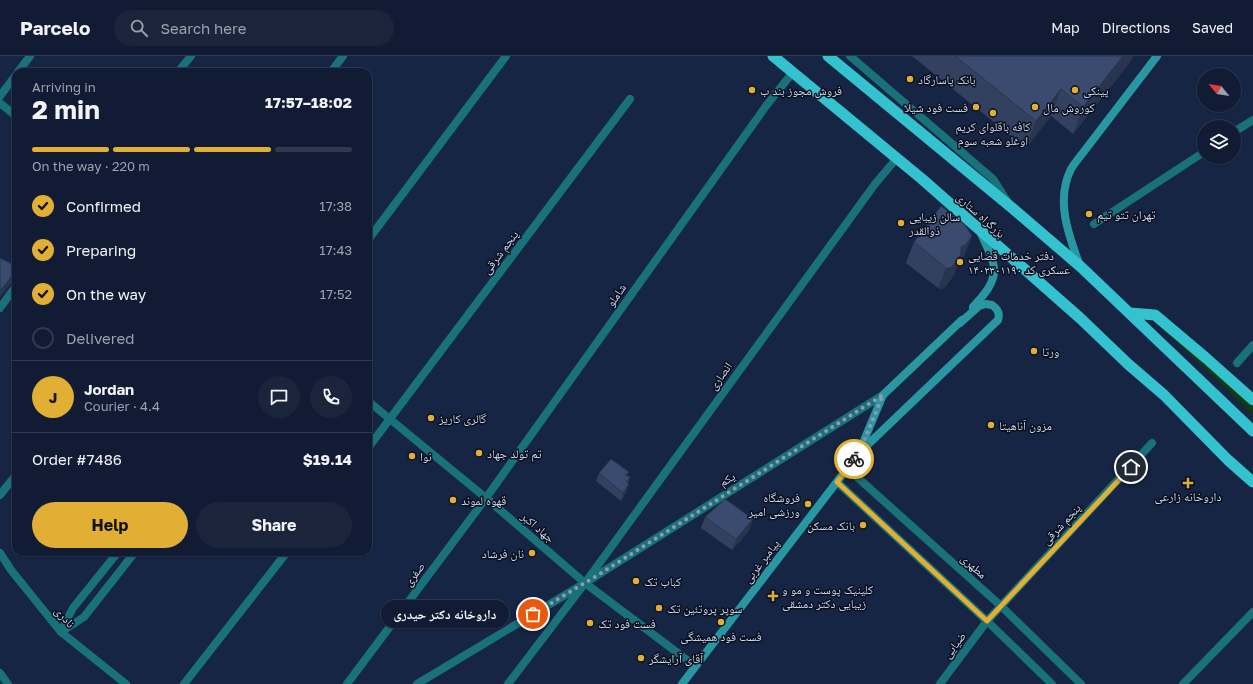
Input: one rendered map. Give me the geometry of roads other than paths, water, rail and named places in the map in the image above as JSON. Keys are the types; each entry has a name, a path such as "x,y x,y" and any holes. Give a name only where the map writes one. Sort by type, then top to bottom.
{"highway":[{"name":"بزرگراه ستاری","path":"773,56 897,158 1080,318 1128,364 1164,395 1228,460 1253,482"},
{"name":"بزرگراه ستاری","path":"828,56 1011,207 1081,267 1253,431"},
{"path":"1130,313 1154,315 1206,358 1253,400"},
{"path":"1228,460 1253,492"}],"main road":[{"path":"1081,267 1068,234 1063,199 1065,186 1071,170 1082,154 1158,56"},
{"name":"پیامبر غربی","path":"960,323 986,292 992,279 994,269 992,259 980,231"},
{"name":"پیامبر غربی","path":"682,684 859,453 998,320 999,312 992,305 983,304 979,306 883,395 859,453"}],"street":[{"path":"21,68 30,56"},
{"path":"181,68 190,56"},
{"path":"334,68 343,56"},
{"path":"372,235 506,56"},
{"path":"850,56 993,179 1011,207"},
{"name":"شاملو","path":"486,498 766,106 793,72"},
{"path":"0,96 12,80"},
{"name":"پنجم شرقی","path":"372,443 630,99"},
{"path":"0,103 12,113"},
{"path":"1241,128 1253,120"},
{"path":"1094,224 1197,157"},
{"name":"انصاری","path":"508,684 584,583 876,184 897,158"},
{"path":"0,308 12,292"},
{"path":"1237,362 1253,345"},
{"name":"یکم","path":"418,684 584,583 883,395"},
{"name":"جهاد اکبر","path":"372,404 486,498 584,583 696,666"},
{"name":"پنجم شرقی","path":"987,621 1152,443"},
{"name":"مطهری","path":"848,469 1001,606 1081,684"},
{"path":"0,495 12,480"},
{"path":"837,482 987,621 1052,684"},
{"name":"صفری","path":"347,684 486,498"},
{"name":"نادری","path":"0,553 11,570 61,632 126,684"},
{"path":"61,632 73,608 115,556"},
{"path":"61,632 84,617 133,556"},
{"path":"184,684 284,556"},
{"path":"1183,684 1253,612"},
{"name":"ضیایی","path":"940,684 987,621"},
{"path":"0,674 8,684"}],"place":[{"name":"بانک پاسارگاد","path":"910,79"},
{"name":"فروش مجوز بند ب","path":"752,90"},
{"name":"پینکی","path":"1075,90"},
{"name":"فست فود شیلا","path":"976,107"},
{"name":"کوروش مال","path":"1035,107"},
{"name":"کافه باقلوای کریم اوغلو شعبه سوم","path":"993,113"},
{"name":"تهران تتو تیم","path":"1089,214"},
{"name":"سالن زیبایی ذوالقدر","path":"901,223"},
{"name":"دفتر خدمات قضایی عسکری کد ۱۴۰۲۳۰۱۱۹۰","path":"960,262"},
{"name":"ورتا","path":"1034,351"},
{"name":"گالری کاریز","path":"431,418"},
{"name":"مزون آناهیتا","path":"991,425"},
{"name":"تم تولد جهاد","path":"479,453"},
{"name":"نوا","path":"412,456"},
{"name":"داروخانه زارعی","path":"1188,483"},
{"name":"قهوه لموند","path":"453,500"},
{"name":"فروشگاه ورزشی امیر","path":"808,504"},
{"name":"بانک مسکن","path":"863,525"},
{"name":"نان فرشاد","path":"532,553"},
{"name":"کباب تک","path":"636,581"},
{"name":"کلینیک پوست و مو و زیبایی دکتر دمشقی","path":"773,596"},
{"name":"سوپر پروتئین تک","path":"659,608"},
{"name":"داروخانه دکتر حیدری","path":"533,614"},
{"name":"فست فود همیشگی","path":"721,622"},
{"name":"فست فود تک","path":"590,623"},
{"name":"آقای آرایشگر","path":"641,658"}]}
